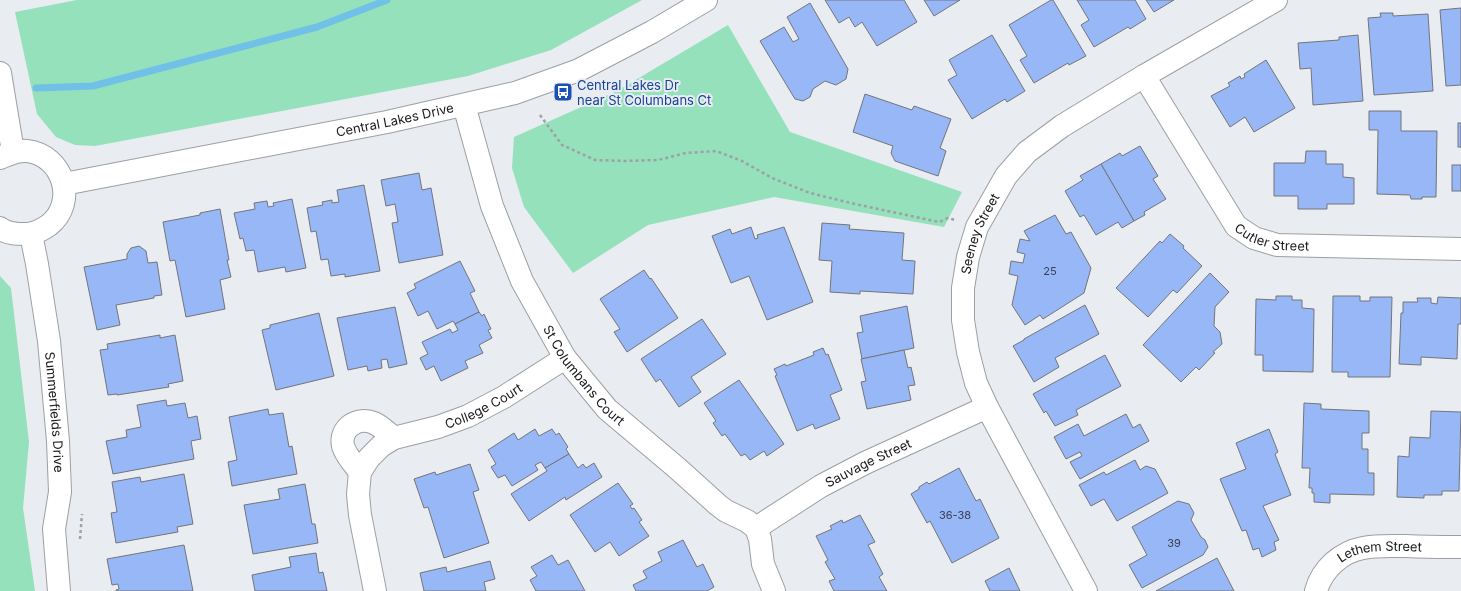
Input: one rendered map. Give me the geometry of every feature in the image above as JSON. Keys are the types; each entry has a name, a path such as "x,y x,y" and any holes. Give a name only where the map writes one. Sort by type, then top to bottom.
{"street":[{"name":"Central Lakes Drive","path":"64,184 388,122 464,106 515,93 579,70 652,32 706,0"},
{"name":"Seeney Street","path":"1086,591 987,407 976,383 968,352 963,320 964,288 968,257 976,227 1006,176 1026,152 1062,126 1144,76 1276,0"},
{"path":"0,73 6,155 26,151 39,154 51,161 59,172 64,184 65,197 61,210 54,221 43,229 31,234 16,234 0,228"},
{"name":"Cutler Street","path":"1144,76 1236,226 1254,238 1277,245 1461,249"},
{"name":"St Columbans Court","path":"464,106 492,206 522,281 565,358 607,409 718,505 726,511 747,521 756,528"},
{"name":"Summerfields Drive","path":"31,234 49,341 58,441 60,492 54,529 59,591"},
{"name":"College Court","path":"375,591 360,515 358,494 360,472 369,458 381,446 394,438 438,427 468,416 504,397 565,358"},
{"name":"Sauvage Street","path":"756,528 827,482 864,463 987,407"},
{"path":"360,472 347,455 343,446 343,437 346,428 355,422 365,420 375,424 394,438"},
{"path":"756,528 760,539 763,564 774,591"},
{"name":"Lethem Street","path":"1316,591 1319,582 1329,566 1344,555 1362,548 1385,546 1461,547"}],"path":[{"path":"540,115 562,145 595,160 658,160 686,153 716,151 742,161 772,178 810,193 939,222 948,218 960,221"}],"green space":[{"path":"77,0 642,0 551,50 468,76 95,146 75,145 56,137 37,114 15,12"},
{"path":"728,25 790,132 962,192 944,227 774,197 648,225 573,273 524,207 512,168 514,137 617,91"},
{"path":"0,276 11,288 29,442 23,508 35,591 0,591"}],"building":[{"path":"825,0 904,0 917,22 877,46 862,22 855,27 849,17 839,23"},
{"path":"924,0 960,0 934,16"},
{"path":"1053,0 1086,56 1069,65 1068,63 1034,83 1020,60 1027,56 1009,25"},
{"path":"1077,0 1135,0 1146,19 1130,29 1128,27 1094,47 1081,25 1089,20"},
{"path":"1146,0 1174,0 1154,12"},
{"path":"810,3 848,69 846,79 836,85 825,81 813,89 810,97 803,101 795,99 760,41 784,27 793,42 799,39 787,17"},
{"path":"1461,8 1461,85 1446,86 1440,10"},
{"path":"1380,13 1393,13 1393,16 1428,14 1433,91 1374,95 1368,18 1381,17"},
{"path":"992,35 1025,91 1007,102 1005,99 972,119 948,80 957,75 949,60"},
{"path":"1358,35 1363,101 1313,105 1311,68 1300,69 1298,43 1339,40 1339,37"},
{"path":"1266,60 1295,108 1254,132 1245,117 1230,127 1211,96 1230,86 1228,83 1240,76 1241,79 1245,77 1244,74"},
{"path":"865,94 912,110 914,106 951,119 940,148 946,151 938,176 895,161 891,153 893,146 853,132"},
{"path":"1369,111 1401,111 1401,131 1437,131 1436,197 1411,199 1410,195 1377,194 1378,130 1369,130"},
{"path":"1458,123 1461,123 1461,147 1458,147"},
{"path":"1140,146 1158,176 1153,179 1166,199 1144,212 1145,215 1134,221 1101,164 1120,153 1122,156"},
{"path":"1306,151 1326,151 1326,164 1343,164 1343,177 1354,178 1354,204 1327,204 1327,209 1298,209 1298,196 1274,196 1274,163 1305,163"},
{"path":"1101,164 1134,221 1122,228 1118,222 1096,235 1084,215 1080,217 1065,191 1083,180 1080,176"},
{"path":"1452,165 1461,165 1461,191 1452,191"},
{"path":"419,173 422,190 431,188 443,255 399,263 392,223 398,222 395,204 386,206 381,180"},
{"path":"364,185 380,271 345,277 345,274 331,276 328,259 321,260 316,231 311,232 307,208 323,205 322,202 332,200 332,203 339,202 337,190"},
{"path":"292,199 306,268 286,272 285,267 258,272 254,250 246,251 243,238 240,239 234,213 255,209 254,203 267,201 268,207 274,206 273,203"},
{"path":"220,209 229,260 227,260 231,277 220,280 225,309 186,317 175,260 170,261 163,222 200,215 200,213"},
{"path":"1055,215 1066,234 1071,232 1091,268 1084,293 1043,319 1040,315 1025,325 1012,305 1018,276 1009,274 1011,261 1023,263 1025,254 1017,252 1020,239 1030,241 1024,231"},
{"path":"822,223 850,225 849,229 904,233 902,260 915,261 913,294 860,291 860,294 830,292 832,261 819,260"},
{"path":"751,227 755,239 758,238 757,235 784,227 813,302 767,320 749,276 731,283 712,236 730,229 732,234"},
{"path":"1170,234 1184,246 1183,248 1202,266 1177,293 1173,290 1148,317 1116,288 1160,241 1162,243"},
{"path":"139,246 146,251 148,263 157,262 162,295 154,296 154,298 116,305 120,325 97,330 84,267 127,259 127,254 131,248"},
{"path":"460,261 475,291 470,293 479,312 455,324 453,321 437,329 428,311 418,316 407,293 416,288 414,284"},
{"path":"644,270 678,318 627,352 614,332 620,329 600,299"},
{"path":"1210,273 1229,292 1215,307 1214,326 1220,332 1222,344 1213,352 1215,353 1199,370 1196,367 1181,382 1143,345"},
{"path":"1276,296 1292,296 1292,300 1302,300 1302,308 1314,309 1313,372 1263,371 1263,355 1255,355 1256,299 1276,300"},
{"path":"1333,296 1360,296 1360,301 1370,301 1370,297 1392,297 1390,377 1348,377 1348,372 1332,372"},
{"path":"1438,297 1461,298 1461,324 1458,324 1457,359 1421,357 1421,365 1399,364 1401,313 1403,313 1403,302 1418,302 1417,298 1431,298 1431,303 1437,304"},
{"path":"1085,305 1099,334 1055,358 1059,367 1034,382 1013,346"},
{"path":"907,306 914,348 862,359 857,333 863,332 860,316"},
{"path":"395,307 407,364 389,368 387,359 381,360 382,368 368,371 367,366 348,370 337,318"},
{"path":"479,312 482,316 484,314 491,329 488,330 492,338 479,345 483,353 465,361 468,368 441,381 434,366 426,370 420,358 428,354 422,342 450,329 452,333 458,330 455,324"},
{"path":"319,313 334,376 276,390 262,330 270,328 270,325"},
{"path":"702,319 726,354 691,377 701,392 679,407 660,379 656,382 641,359"},
{"path":"160,335 160,338 175,335 183,381 168,384 169,387 108,395 100,350 108,349 107,344"},
{"path":"823,348 826,355 828,354 842,390 830,395 840,419 815,429 813,424 797,431 775,376 777,375 774,369 814,355 813,352"},
{"path":"904,350 908,368 911,367 915,385 908,386 911,400 867,409 861,382 866,381 861,359"},
{"path":"1105,355 1121,386 1076,410 1078,415 1055,426 1046,411 1044,413 1033,394"},
{"path":"739,380 784,444 767,456 764,451 750,460 745,454 741,456 725,434 722,436 713,423 716,421 704,403"},
{"path":"166,400 167,406 185,403 188,418 197,416 201,439 191,441 194,459 113,474 106,441 127,437 126,430 141,427 137,405"},
{"path":"1304,403 1321,404 1321,409 1369,411 1369,433 1362,433 1362,449 1368,449 1368,473 1374,473 1374,495 1330,494 1330,503 1314,502 1314,493 1312,493 1312,488 1309,488 1310,468 1302,468"},
{"path":"268,409 269,415 283,413 289,447 292,446 297,474 232,486 228,462 237,460 229,417"},
{"path":"1431,411 1461,412 1459,491 1442,491 1442,495 1424,495 1424,498 1397,497 1398,456 1409,457 1410,437 1430,438"},
{"path":"1126,414 1133,428 1140,424 1149,441 1080,479 1070,462 1082,456 1080,452 1066,459 1054,437 1078,424 1084,436"},
{"path":"535,429 539,436 552,429 556,435 559,433 568,447 566,449 569,454 545,468 541,462 535,465 538,470 512,486 505,475 498,478 491,467 496,464 488,450 514,433 518,440"},
{"path":"1269,429 1278,452 1275,454 1291,495 1263,506 1279,540 1274,542 1276,550 1262,557 1259,548 1253,550 1246,530 1242,531 1220,479 1246,469 1236,443"},
{"path":"569,454 578,468 583,464 586,468 594,463 602,477 566,500 565,497 529,521 511,494 547,471 545,468"},
{"path":"1135,460 1140,470 1146,466 1155,469 1168,493 1117,521 1104,499 1091,506 1079,485 1104,472 1106,475"},
{"path":"470,464 479,490 473,492 489,543 444,558 428,507 424,508 414,479 435,472 436,475"},
{"path":"959,468 976,501 980,499 999,538 952,563 930,521 927,523 911,494 927,482 929,484"},
{"path":"184,474 193,524 177,527 178,532 116,543 111,513 117,512 112,482 140,477 141,482"},
{"path":"618,483 633,504 630,506 632,509 634,508 642,520 639,522 649,536 619,556 610,542 595,552 570,515"},
{"path":"305,484 312,524 315,524 318,543 253,554 244,505 280,499 278,489"},
{"path":"1178,501 1189,504 1194,513 1191,520 1208,547 1203,555 1142,588 1129,565 1147,555 1132,527"},
{"path":"860,515 875,542 868,545 883,574 879,577 887,591 834,591 829,581 835,579 825,562 828,560 816,536 832,529 830,526 842,520 843,523"},
{"path":"683,540 697,567 703,564 714,587 707,591 636,591 633,585 647,578 643,571 662,561 658,552"},
{"path":"184,545 193,591 116,591 119,589 118,584 112,585 107,559"},
{"path":"316,553 319,573 323,572 327,591 255,591 252,575 291,567 289,557"},
{"path":"552,555 558,565 568,560 585,591 536,591 530,580 537,576 531,567"},
{"path":"1217,558 1234,591 1156,591"},
{"path":"490,561 495,579 484,582 486,591 424,591 420,573 446,567 447,572"},
{"path":"1009,568 1020,591 990,591 985,581"}],"waterway":[{"path":"36,88 93,86 317,27 387,0"}],"place":[{"name":"Central Lakes Dr near St Columbans Ct","path":"563,92"}]}
